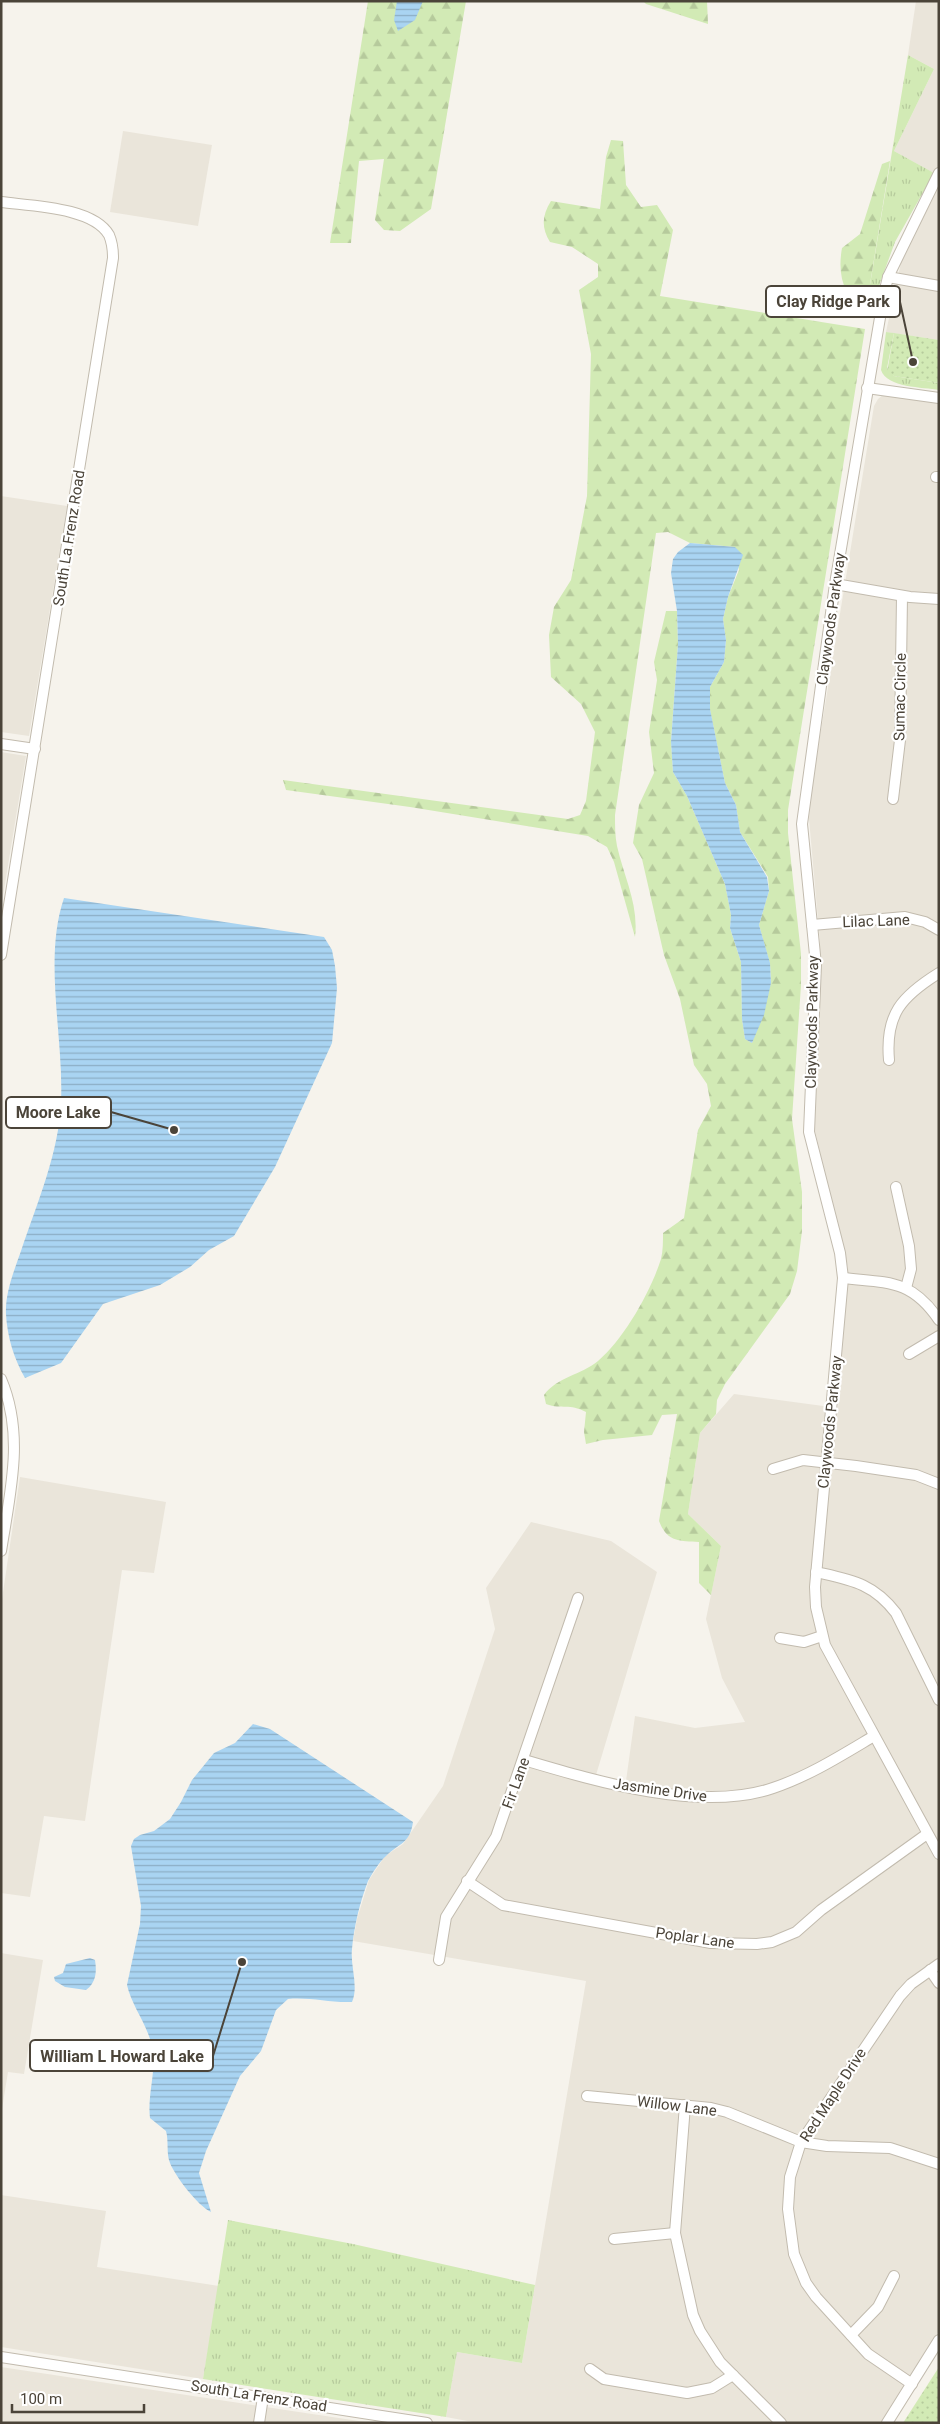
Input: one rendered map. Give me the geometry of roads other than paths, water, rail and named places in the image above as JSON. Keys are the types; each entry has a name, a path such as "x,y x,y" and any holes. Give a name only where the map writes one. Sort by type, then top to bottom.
{"street":[{"name":"Claywoods Parkway","path":"939,173 888,277 867,388 835,584 802,824 816,965 809,1132 840,1253 843,1278 833,1404 825,1462 816,1572 816,1607 825,1645 939,1854"},
{"name":"South La Frenz Road","path":"1,202 73,213 95,220 110,237 113,258 1,955"},
{"path":"888,277 939,286"},
{"path":"867,388 939,398"},
{"path":"835,584 902,596 939,599"},
{"name":"Sumac Circle","path":"893,799 900,740 902,596"},
{"path":"1,744 35,749"},
{"name":"Lilac Lane","path":"812,925 905,917 925,922 939,930"},
{"path":"889,1060 887,1038 897,1009 906,997 939,973"},
{"path":"896,1187 909,1246 911,1269 906,1288"},
{"path":"843,1278 896,1284 906,1288 917,1293 939,1320"},
{"path":"909,1354 939,1336"},
{"path":"1,1379 12,1411 15,1448 1,1551"},
{"path":"772,1469 803,1460 916,1475 939,1484"},
{"path":"816,1572 859,1582 870,1588 888,1603 896,1613 939,1700"},
{"name":"Fir Lane","path":"439,1960 446,1917 496,1837 578,1598"},
{"path":"780,1638 804,1642 822,1636"},
{"name":"Jasmine Drive","path":"524,1760 594,1780 687,1796 727,1798 773,1789 818,1769 874,1736"},
{"name":"Poplar Lane","path":"467,1881 503,1905 711,1943 757,1944 772,1942 796,1932 821,1910 927,1834"},
{"name":"Red Maple Drive","path":"912,2384 878,2362 816,2297 806,2283 794,2254 788,2196 790,2177 801,2142 900,1996 939,1964"},
{"path":"930,1970 939,1983"},
{"name":"Willow Lane","path":"587,2096 727,2112 801,2142 827,2146 890,2148 939,2164"},
{"path":"685,2106 675,2233 689,2300 700,2331 715,2355 781,2423"},
{"path":"614,2239 675,2233"},
{"path":"851,2335 878,2307 894,2276"},
{"path":"887,2423 939,2340"},
{"name":"South La Frenz Road","path":"1,2357 428,2423"},
{"path":"590,2369 604,2379 687,2393 712,2388 733,2375"},
{"path":"259,2423 263,2396"}],"water":[{"path":"397,1 423,1 415,20 398,31 394,20"},
{"path":"690,543 735,547 743,555 728,597 723,619 726,640 724,662 710,687 710,709 725,783 736,805 740,832 767,877 769,891 759,925 770,963 771,983 764,1015 752,1043 745,1039 742,1019 741,962 730,928 731,915 725,884 687,796 673,772 671,742 678,644 677,611 671,573 673,559 678,552"},
{"path":"64,898 324,937 332,950 337,988 332,1043 275,1167 234,1236 209,1250 190,1267 160,1285 103,1304 61,1363 25,1378 14,1355 7,1322 6,1306 13,1274 52,1159 59,1121 61,1077 55,947 58,922"},
{"path":"253,1724 270,1729 413,1822 407,1839 381,1861 365,1889 353,1940 352,1956 355,1989 352,2002 288,1999 276,2010 261,2051 240,2076 206,2151 199,2173 211,2212 194,2197 173,2169 169,2159 166,2131 150,2118 149,2109 153,2065 152,2047 127,1985 140,1924 141,1906 131,1846 134,1839 154,1831 170,1819 192,1780 214,1753 235,1743"},
{"path":"90,1958 95,1960 96,1973 94,1981 86,1990 65,1987 55,1981 54,1977 63,1973 66,1964"}],"place":[{"name":"Clay Ridge Park","path":"913,362"},
{"name":"Moore Lake","path":"174,1130"},
{"name":"William L Howard Lake","path":"242,1962"}]}
